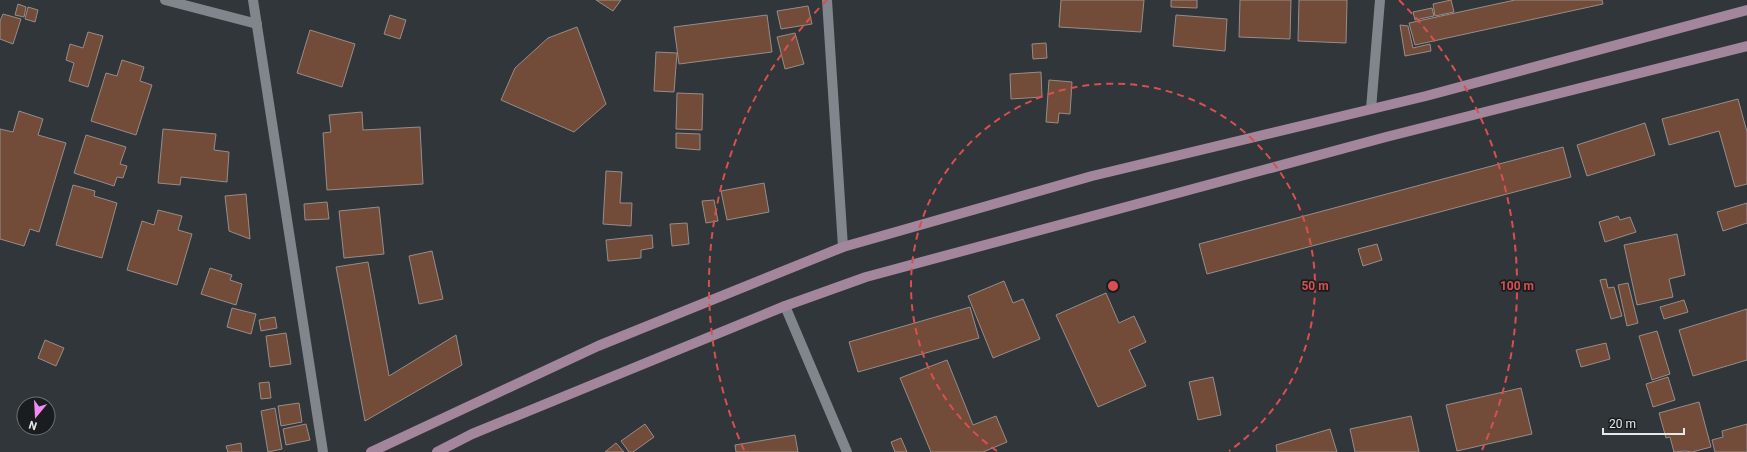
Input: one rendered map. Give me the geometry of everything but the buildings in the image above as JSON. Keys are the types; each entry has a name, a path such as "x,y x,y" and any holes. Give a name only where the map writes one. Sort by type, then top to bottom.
{"main road":[{"path":"371,452 598,346 843,248 1092,176 1371,109 1747,10"},
{"path":"437,452 472,434 785,306 866,277 1386,137 1747,46"}],"street":[{"path":"165,0 257,24"},
{"path":"253,0 323,452"},
{"path":"827,0 843,248"},
{"path":"1371,109 1380,0"},
{"path":"785,306 846,452"}]}
